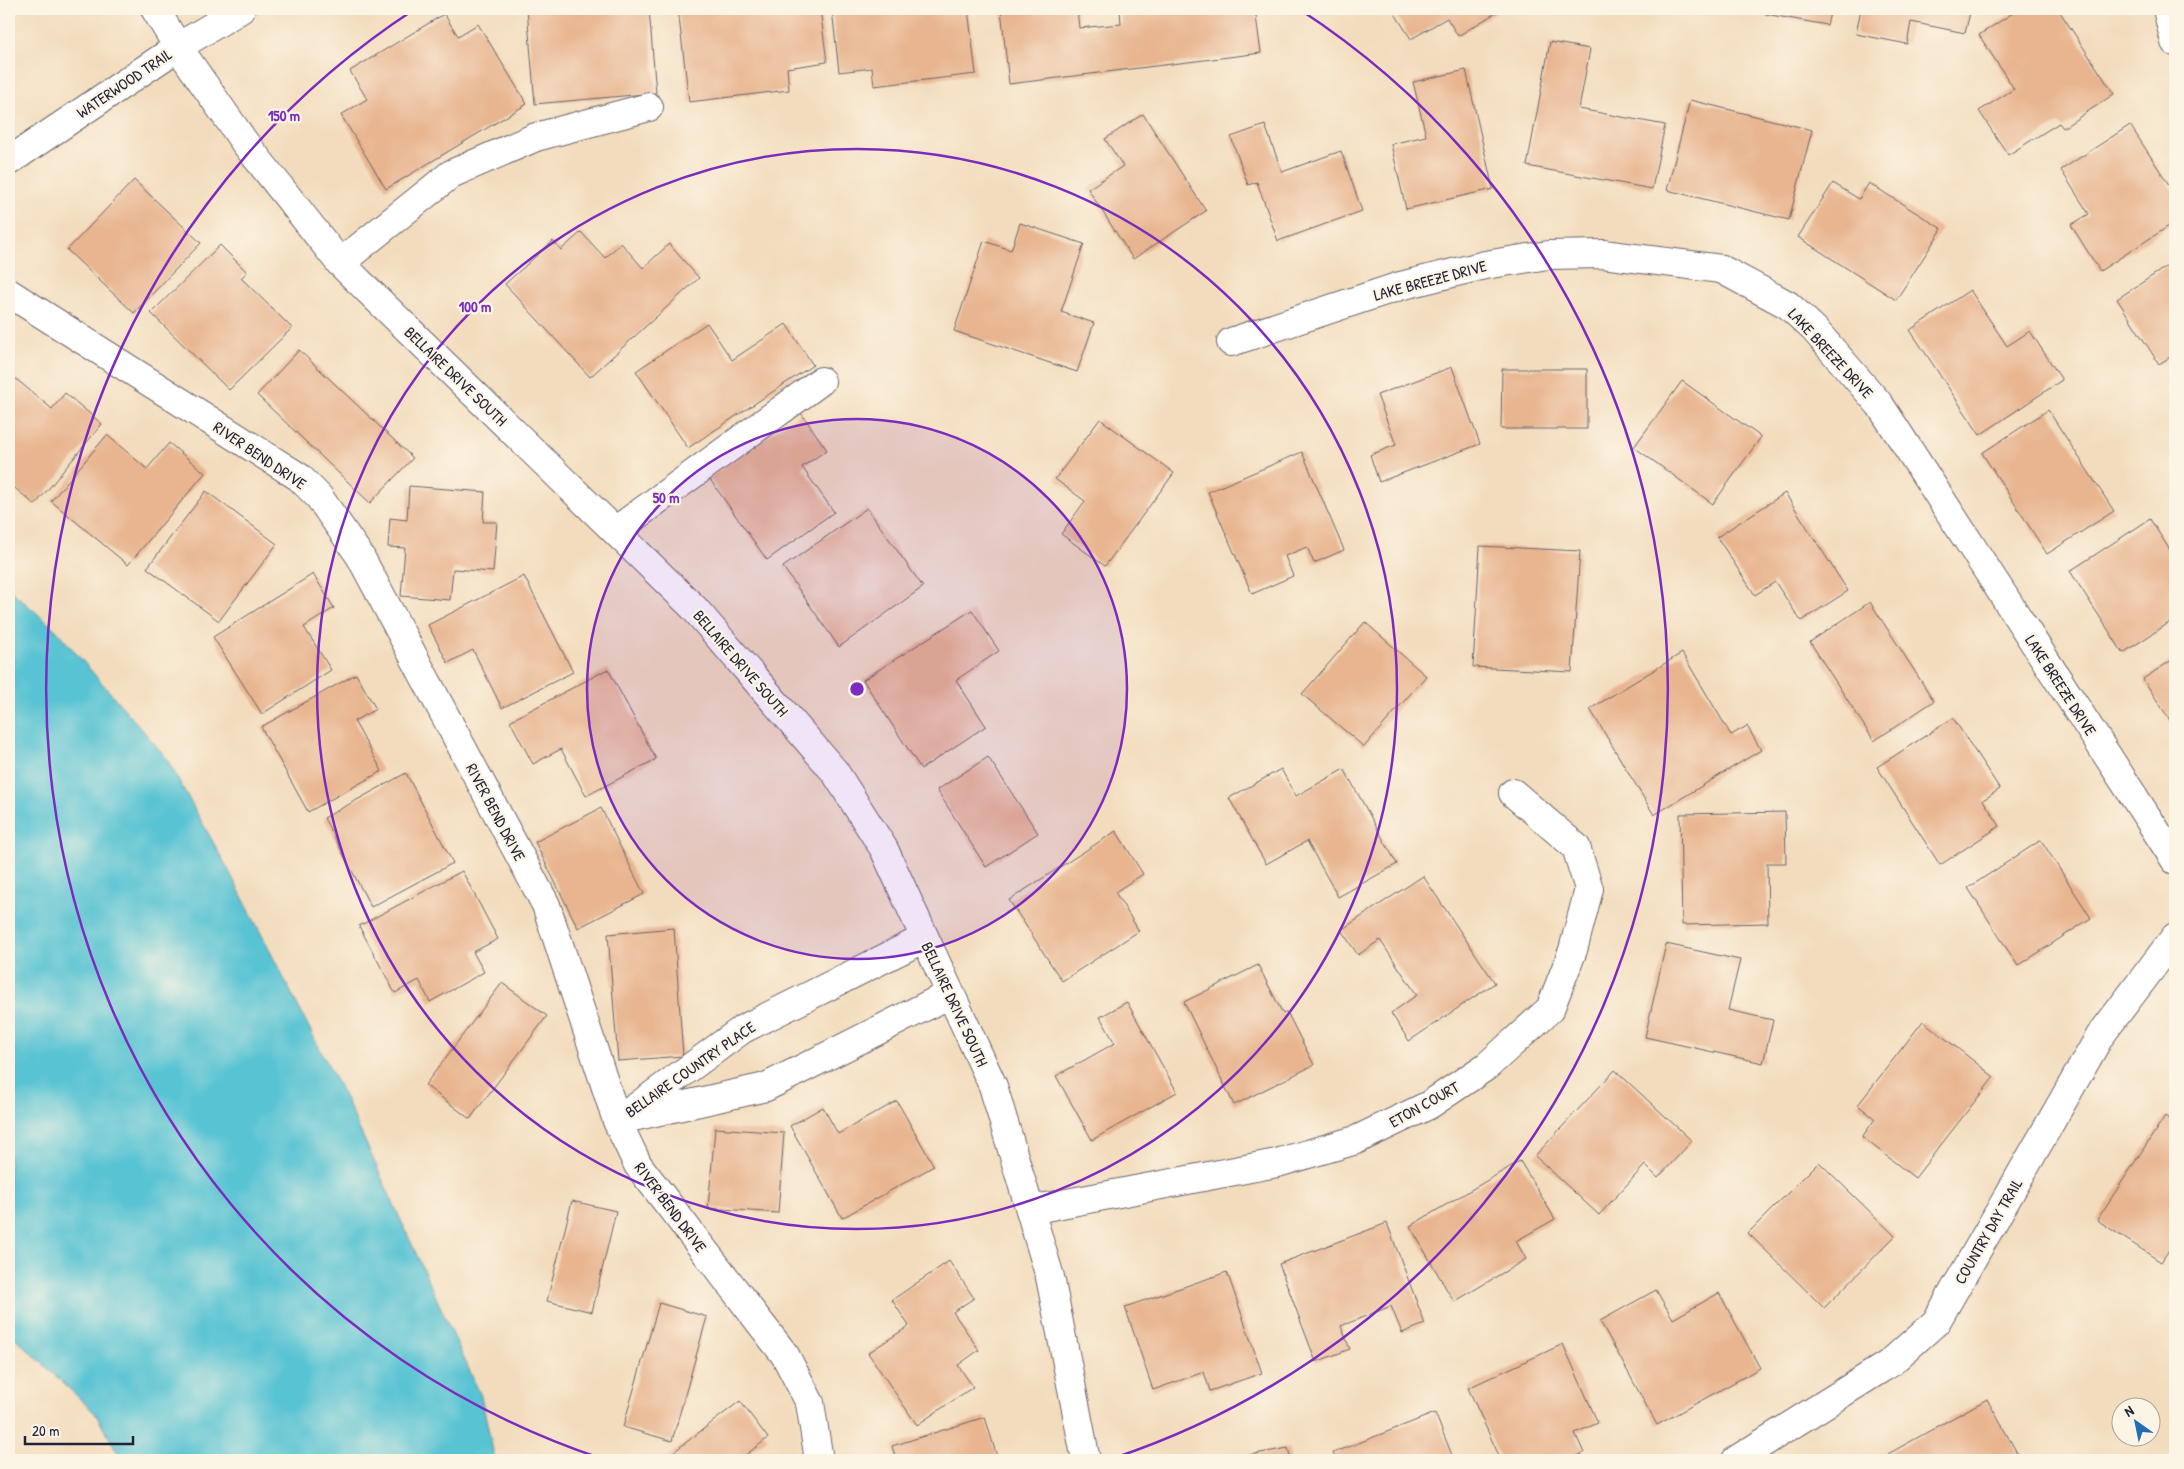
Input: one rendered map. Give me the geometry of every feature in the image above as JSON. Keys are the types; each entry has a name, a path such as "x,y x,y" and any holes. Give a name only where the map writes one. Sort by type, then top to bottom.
{"street":[{"name":"BELLAIRE DRIVE SOUTH","path":"155,9 178,47 245,143 340,263 694,608 835,772 884,849 993,1086 1050,1277 1086,1460"},
{"name":"WATERWOOD TRAIL","path":"9,161 178,47 241,9"},
{"path":"2167,9 2175,42"},
{"path":"340,263 451,174 536,137 649,107"},
{"name":"LAKE BREEZE DRIVE","path":"1231,342 1400,286 1485,265 1548,254 1603,254 1721,269 1730,273 1788,305 1814,329 1880,405 2175,860"},
{"name":"RIVER BEND DRIVE","path":"9,293 299,477 319,497 360,556 546,905 616,1121 638,1165 785,1355 810,1403 819,1460"},
{"path":"615,531 821,381"},
{"name":"ETON COURT","path":"1030,1210 1277,1163 1356,1140 1429,1104 1487,1066 1550,1009 1573,950 1589,890 1576,847 1513,793"},
{"name":"COUNTRY DAY TRAIL","path":"1736,1460 1764,1453 1890,1363 1936,1322 2100,1036 2175,937"},
{"name":"BELLAIRE COUNTRY PLACE","path":"616,1121 743,1028 925,938"},
{"name":"BELLAIRE COUNTRY PLACE","path":"616,1121 766,1087 950,994"}],"water":[{"path":"9,589 55,629 165,756 228,869 348,1104 481,1396 495,1460 122,1460 95,1413 9,1332"}],"building":[{"path":"527,9 649,9 656,93 535,104"},
{"path":"678,9 820,9 827,62 787,68 789,90 689,102"},
{"path":"832,9 968,9 976,74 874,86 872,68 839,72"},
{"path":"1001,9 1077,9 1079,28 1121,24 1120,9 1255,9 1261,53 1009,84"},
{"path":"1392,9 1502,9 1458,36 1447,18 1411,39"},
{"path":"1762,9 1831,9 1827,25 1765,14 1766,10"},
{"path":"1861,9 1971,9 1965,33 1911,22 1907,44 1856,34"},
{"path":"2019,9 2058,9 2114,94 2063,128 2059,123 2008,155 1979,111 2014,89 1979,35"},
{"path":"444,14 458,36 478,24 527,104 386,189 341,115 367,99 350,71"},
{"path":"1550,42 1590,49 1579,109 1665,125 1652,189 1527,166"},
{"path":"1466,70 1493,189 1406,209 1391,144 1426,136 1413,82"},
{"path":"1690,100 1812,130 1789,220 1667,190"},
{"path":"1143,114 1206,211 1133,259 1088,189 1123,166 1105,139"},
{"path":"1265,125 1282,172 1341,151 1362,211 1278,241 1257,182 1248,185 1231,137"},
{"path":"2130,125 2175,194 2175,222 2100,271 2071,225 2089,214 2061,170"},
{"path":"134,180 201,243 134,313 67,250"},
{"path":"1833,183 1859,199 1869,183 1942,229 1896,300 1798,237"},
{"path":"1020,223 1084,244 1061,312 1094,323 1077,372 954,331 984,241 1011,250"},
{"path":"581,232 605,258 621,243 643,268 669,244 699,278 590,377 505,284 553,241 561,250"},
{"path":"220,245 247,272 241,278 292,328 229,390 151,313"},
{"path":"2175,261 2175,354 2159,364 2117,299"},
{"path":"1970,290 2007,346 2030,331 2062,380 1980,435 1910,330"},
{"path":"707,323 732,360 786,324 813,365 688,448 636,371"},
{"path":"299,350 413,458 370,503 257,395"},
{"path":"1452,367 1480,444 1379,482 1370,455 1396,445 1377,395"},
{"path":"1502,369 1587,369 1587,429 1501,429"},
{"path":"15,378 52,409 65,393 102,424 35,505 9,483 9,386"},
{"path":"1682,381 1761,437 1713,504 1634,447"},
{"path":"2048,410 2114,511 2047,554 1982,453"},
{"path":"801,413 827,450 802,467 834,512 767,560 709,478"},
{"path":"1100,419 1174,473 1105,566 1061,534 1085,501 1055,479"},
{"path":"107,435 147,469 169,443 205,473 128,565 51,501"},
{"path":"1302,452 1344,550 1314,563 1307,547 1285,556 1293,576 1252,594 1208,492"},
{"path":"409,486 485,492 483,522 497,522 493,572 453,569 450,600 401,596 405,548 388,547 390,518 407,520"},
{"path":"206,491 277,544 219,621 147,568"},
{"path":"1785,493 1848,591 1801,621 1775,582 1755,595 1717,537"},
{"path":"867,508 923,587 839,647 783,567"},
{"path":"2150,519 2175,558 2175,619 2123,653 2070,571"},
{"path":"1480,546 1580,551 1572,672 1473,667"},
{"path":"313,574 334,608 304,627 331,670 262,714 213,637"},
{"path":"524,576 573,672 502,708 473,650 448,663 428,625"},
{"path":"1870,602 1934,701 1874,741 1810,642"},
{"path":"972,610 999,651 956,680 986,726 921,769 863,680"},
{"path":"1365,622 1426,676 1364,747 1302,694"},
{"path":"1682,653 1731,735 1747,726 1761,750 1654,815 1590,709"},
{"path":"2175,658 2175,728 2143,679"},
{"path":"608,669 656,759 586,796 561,749 533,764 510,721"},
{"path":"356,674 376,709 354,721 382,771 308,812 261,727"},
{"path":"1953,718 2000,789 1983,800 2000,826 1940,865 1877,767"},
{"path":"988,757 1038,833 986,867 937,790"},
{"path":"1281,769 1296,796 1344,769 1397,864 1338,897 1307,841 1266,864 1229,798"},
{"path":"406,773 453,863 371,907 324,818"},
{"path":"601,808 644,894 578,928 535,842"},
{"path":"1785,812 1786,863 1767,863 1768,923 1682,925 1680,814"},
{"path":"1116,831 1143,874 1115,892 1139,931 1062,981 1009,900"},
{"path":"2041,840 2091,918 2018,966 1968,888"},
{"path":"462,871 498,939 473,952 484,972 430,1002 419,980 395,993 359,926"},
{"path":"1423,876 1495,983 1409,1041 1391,1013 1417,995 1380,940 1358,955 1341,930"},
{"path":"674,928 683,1056 618,1061 608,934"},
{"path":"1666,944 1740,960 1728,1010 1773,1020 1763,1063 1645,1037"},
{"path":"1258,965 1283,1014 1287,1012 1314,1065 1234,1105 1184,1002"},
{"path":"502,983 547,1016 470,1119 425,1085"},
{"path":"1127,1002 1177,1092 1092,1140 1056,1076 1115,1043 1100,1017"},
{"path":"1923,1021 1994,1077 1915,1178 1862,1137 1875,1119 1858,1105"},
{"path":"1615,1070 1692,1141 1658,1178 1645,1165 1599,1215 1535,1156"},
{"path":"897,1101 934,1166 842,1218 790,1126 823,1107 838,1134"},
{"path":"2165,1116 2175,1123 2175,1241 2161,1262 2097,1220"},
{"path":"715,1128 784,1133 778,1213 708,1208"},
{"path":"1520,1161 1555,1219 1516,1241 1526,1259 1454,1302 1410,1226"},
{"path":"1819,1162 1895,1236 1824,1308 1748,1233"},
{"path":"572,1201 616,1211 592,1312 547,1301"},
{"path":"1387,1223 1425,1324 1402,1333 1391,1306 1341,1326 1350,1349 1316,1362 1279,1264"},
{"path":"949,1261 974,1298 953,1312 979,1350 958,1365 973,1387 917,1425 868,1353 909,1326 892,1300"},
{"path":"1227,1272 1262,1373 1210,1391 1204,1372 1153,1390 1125,1307"},
{"path":"1656,1290 1673,1319 1719,1293 1760,1368 1657,1425 1600,1321"},
{"path":"659,1303 707,1317 672,1441 623,1427"},
{"path":"1563,1344 1598,1423 1575,1433 1584,1453 1568,1460 1501,1460 1468,1388"},
{"path":"1987,1399 2021,1460 1892,1460 1888,1454"},
{"path":"740,1401 768,1438 739,1460 663,1460"},
{"path":"1435,1413 1454,1460 1336,1460 1333,1453"},
{"path":"985,1417 998,1460 896,1460 892,1446"},
{"path":"1288,1448 1291,1460 1227,1460 1227,1459"}]}
